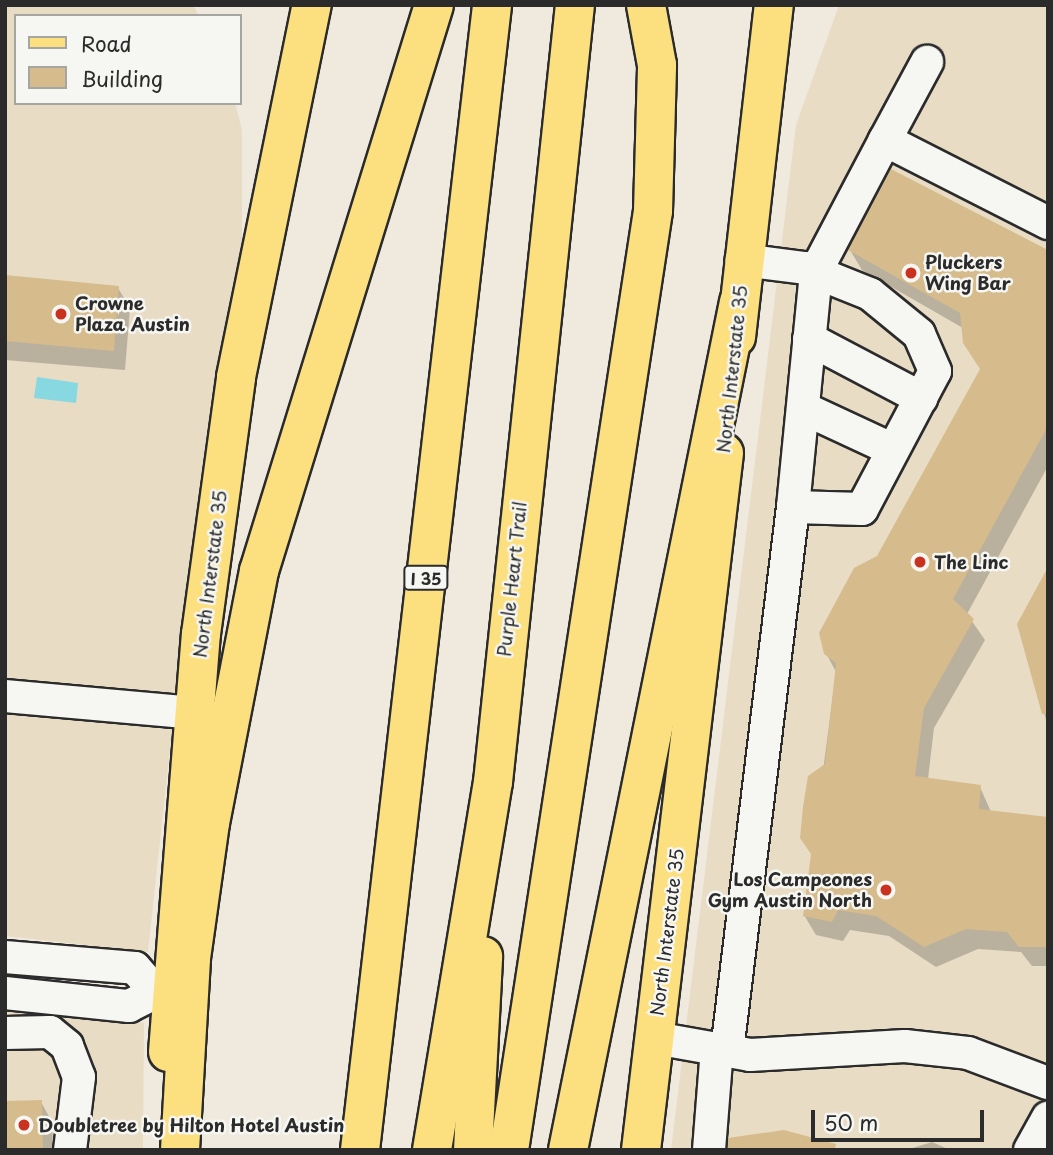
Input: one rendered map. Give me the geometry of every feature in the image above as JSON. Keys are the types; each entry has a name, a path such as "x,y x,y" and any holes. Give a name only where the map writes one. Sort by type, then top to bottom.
{"main road":[{"path":"285,5 292,94"},
{"name":"North Interstate 35","path":"166,1150 163,993 194,713 244,323 312,5"},
{"path":"180,1150 193,945 259,571 434,5"},
{"name":"I 35","path":"360,1150 492,5"},
{"name":"Purple Heart Trail","path":"432,1150 493,782 575,5"},
{"path":"509,1150 653,211 657,65 646,5"},
{"name":"North Interstate 35","path":"641,1150 742,260 774,5"},
{"path":"568,1150 739,302"},
{"path":"473,1150 493,782"}],"street":[{"path":"709,1150 793,507 816,271 927,62"},
{"path":"885,140 1048,223"},
{"path":"742,260 816,271 870,294 919,334 935,371 862,509 793,507"},
{"path":"809,339 921,398"},
{"path":"803,408 893,450"},
{"path":"5,696 194,713"},
{"path":"5,957 135,968 163,993 129,1006 5,993"},
{"path":"5,1033 50,1032 67,1046 79,1077 70,1150"},
{"path":"655,1038 722,1050 905,1046 968,1053 1048,1083"},
{"path":"1030,1150 1048,1118"}],"shaded area":[{"path":"5,5 193,5 198,14 14,14 14,105 236,105 242,130 242,241 179,666 148,952 5,936"},
{"path":"839,5 1048,5 1048,1150 671,1150 796,125"},
{"path":"5,1006 144,1023 143,1150 5,1150"}],"water":[{"path":"37,377 78,383 76,403 34,398"}],"building":[{"name":"The Linc","path":"891,169 1048,250 1048,426 953,599 974,619 924,708 915,776 981,785 979,809 1048,817 1048,947 1019,947 1007,932 966,929 924,947 876,916 838,910 832,922 803,916 811,854 800,838 803,807 808,776 825,764 836,663 824,654 819,633 854,568 877,556 980,369 963,343 960,313 848,250"},
{"name":"Crowne Plaza Austin","path":"5,275 119,286 114,351 5,341"},
{"name":"The Linc","path":"1048,567 1048,713 1042,714 1017,624"},
{"name":"Doubletree by Hilton Hotel Austin","path":"42,1100 43,1150 5,1150 5,1101"},
{"path":"784,1130 836,1144 835,1150 727,1150 728,1138"}],"place":[{"name":"Pluckers Wing Bar","path":"911,273"},
{"name":"Crowne Plaza Austin","path":"61,314"},
{"name":"The Linc","path":"920,562"},
{"name":"Los Campeones Gym Austin North","path":"886,890"},
{"name":"Doubletree by Hilton Hotel Austin","path":"24,1125"}]}
